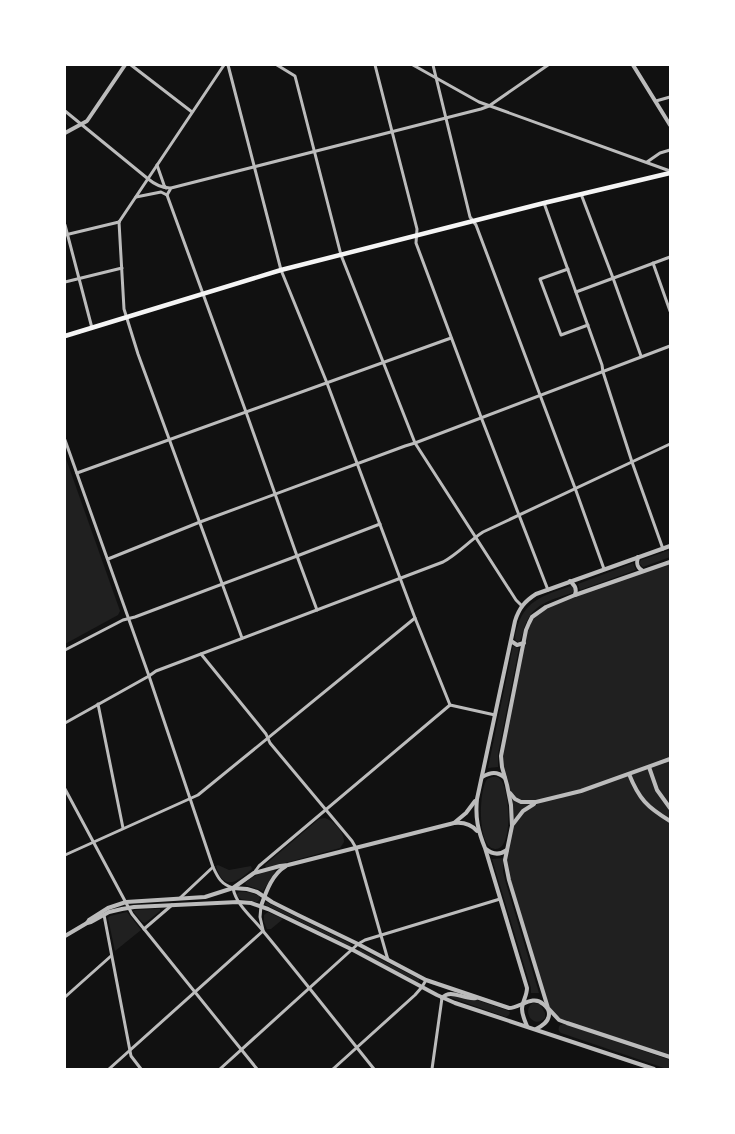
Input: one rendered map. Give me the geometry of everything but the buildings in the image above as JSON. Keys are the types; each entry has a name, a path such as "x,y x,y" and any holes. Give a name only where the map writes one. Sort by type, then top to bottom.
{"main road":[{"path":"65,336 281,270 670,172"}],"street":[{"path":"65,133 87,121 125,65"},
{"path":"131,65 192,112"},
{"path":"226,65 147,178 119,222 126,318 242,638"},
{"path":"226,65 255,167 281,270 327,383 415,618 450,705"},
{"path":"277,65 295,76 341,255 415,443 474,537 522,606"},
{"path":"375,65 417,229 416,244 548,590"},
{"path":"413,65 488,106 670,172"},
{"path":"433,65 470,217 476,225 604,569"},
{"path":"535,65 539,71"},
{"path":"65,111 155,184 169,188 488,106 548,65"},
{"path":"633,65 670,125"},
{"path":"656,102 670,97"},
{"path":"646,163 660,152 670,150"},
{"path":"157,165 164,184 169,188"},
{"path":"166,195 169,188"},
{"path":"135,197 161,192 166,195 317,610"},
{"path":"581,194 641,356"},
{"path":"544,203 602,365 632,462 663,549"},
{"path":"66,235 119,222"},
{"path":"65,225 66,235 80,279 92,328"},
{"path":"576,292 670,257"},
{"path":"653,263 670,311"},
{"path":"65,282 122,268"},
{"path":"568,269 540,279 561,335 588,325"},
{"path":"77,473 452,338"},
{"path":"108,559 200,522 670,346"},
{"path":"65,440 150,676 213,867 222,884 232,888 252,890 426,980 509,1008 533,1000 539,1001 559,1020 670,1057"},
{"path":"65,723 156,671 443,562 457,553 474,537 670,444"},
{"path":"65,650 123,620 380,524"},
{"path":"527,1026 522,1012 528,988 479,832 476,799 518,612 528,599 536,594 670,546"},
{"path":"638,558 637,564 639,569 643,571"},
{"path":"536,1029 547,1021 549,1017 548,1008 508,880 505,860 512,826 511,805 501,756 529,623 532,618 546,607 670,562"},
{"path":"570,582 576,586 575,595"},
{"path":"65,855 198,795 415,618"},
{"path":"511,640 517,645 524,643"},
{"path":"201,654 356,848 388,960"},
{"path":"98,704 124,828"},
{"path":"450,705 495,715"},
{"path":"254,873 259,866 450,705"},
{"path":"509,792 518,801 524,803 536,802 581,791 670,759"},
{"path":"649,767 657,790 670,808"},
{"path":"482,777 495,772 505,778"},
{"path":"629,774 637,793 645,803 656,813 670,821"},
{"path":"65,789 132,914 257,1069"},
{"path":"454,823 466,813 476,799"},
{"path":"512,826 523,811 536,802"},
{"path":"87,924 89,920 108,908 126,902 205,897 232,888 254,873 454,823 467,824 479,832"},
{"path":"485,848 496,854 507,850"},
{"path":"263,931 260,917 264,897 276,875 288,865"},
{"path":"180,899 213,867"},
{"path":"232,888 238,902 374,1069"},
{"path":"220,1069 358,944 380,935 500,899"},
{"path":"65,936 110,912 128,908 238,902 251,903 262,906 352,950 442,998 654,1069"},
{"path":"144,929 173,905"},
{"path":"104,915 130,1050 133,1059 141,1069"},
{"path":"109,1069 263,931"},
{"path":"65,997 112,956"},
{"path":"333,1069 422,987 426,980"},
{"path":"432,1069 442,998 449,993 469,999 478,998"}],"shaded area":[{"path":"65,456 120,611 118,615 65,644"},
{"path":"670,550 670,557 643,567 640,564 641,560"},
{"path":"670,562 670,1057 567,1023 554,1016 542,993 505,860 512,815 501,762 526,630 532,617 546,607"},
{"path":"633,563 636,570 580,590 578,584"},
{"path":"571,586 574,588 572,593 545,603 534,611 526,623 519,642 516,641 515,635 522,616 532,603"},
{"path":"513,646 519,648 498,754 498,767 488,768"},
{"path":"499,778 503,785 508,806 508,830 505,840 501,847 495,849 489,846 485,840 481,819 484,787 487,779"},
{"path":"325,818 335,824 344,838 340,848 266,868 265,865 319,819"},
{"path":"503,858 505,880 539,993 531,993 492,859"},
{"path":"218,865 229,870 251,866 252,869 237,880 227,882 219,874 216,866"},
{"path":"274,870 275,872 263,891 245,883 259,874"},
{"path":"239,892 254,894 259,896 260,899 257,902 241,899 237,896"},
{"path":"266,902 349,943 351,945 266,905"},
{"path":"160,909 145,923 133,911 136,910"},
{"path":"127,912 141,930 115,951 108,918"},
{"path":"268,912 283,919 271,929 267,929 264,922 264,915"},
{"path":"360,949 419,979 419,981 359,951"},
{"path":"451,995 469,1000 477,1000 510,1012 506,1017 448,996"},
{"path":"533,1003 540,1004 545,1013 545,1018 541,1021 536,1022 528,1014 528,1010"},
{"path":"564,1024 670,1060 670,1069 561,1033 559,1027"}]}
